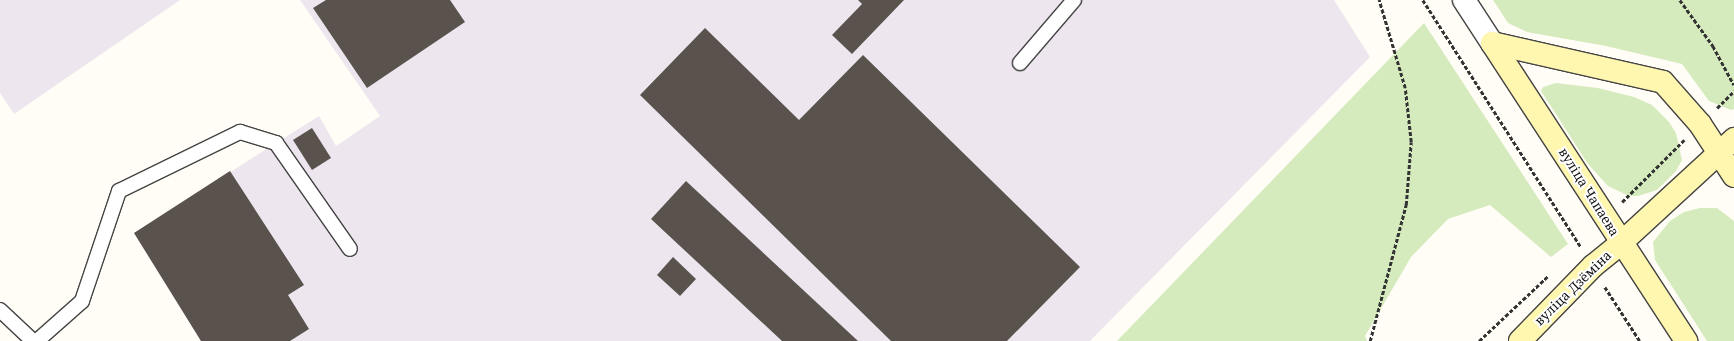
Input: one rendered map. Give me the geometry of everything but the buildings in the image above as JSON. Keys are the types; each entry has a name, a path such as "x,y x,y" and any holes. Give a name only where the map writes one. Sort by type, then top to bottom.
{"main road":[{"path":"1492,43 1663,82 1700,124 1727,147 1734,176"},
{"name":"вуліца Чапаева","path":"1492,43 1686,341"},
{"name":"вуліца Дзёміна","path":"1520,341 1594,266 1727,147"}],"street":[{"name":"вуліца Чапаева","path":"1464,0 1492,43"}],"lane":[{"path":"1020,63 1074,0"},
{"path":"37,341 82,301 119,190 240,132 276,143 350,249"},
{"path":"0,310 33,341"}],"path":[{"path":"1370,341 1406,204 1411,142 1405,88 1379,0"},
{"path":"1423,0 1594,266 1608,293 1640,341"},
{"path":"1680,0 1713,46 1734,85"},
{"path":"1580,246 1734,91"},
{"path":"1479,341 1552,272"}],"shaded area":[{"path":"0,0 180,0 14,114 0,93"},
{"path":"300,0 1334,0 1370,57 1090,341 201,341 134,233 319,116 336,146 380,116"}],"green space":[{"path":"1493,0 1734,0 1734,109 1731,110 1709,101 1682,64 1606,46 1527,32 1508,23"},
{"path":"1424,23 1568,244 1551,257 1490,205 1448,219 1411,257 1365,336 1367,341 1117,341"},
{"path":"1556,83 1598,88 1634,97 1652,105 1669,122 1676,133 1682,160 1676,171 1657,190 1638,196 1629,196 1608,186 1588,164 1541,91 1543,87"},
{"path":"1700,208 1717,208 1734,221 1734,341 1707,341 1655,260 1653,242 1670,221 1684,212"}]}
